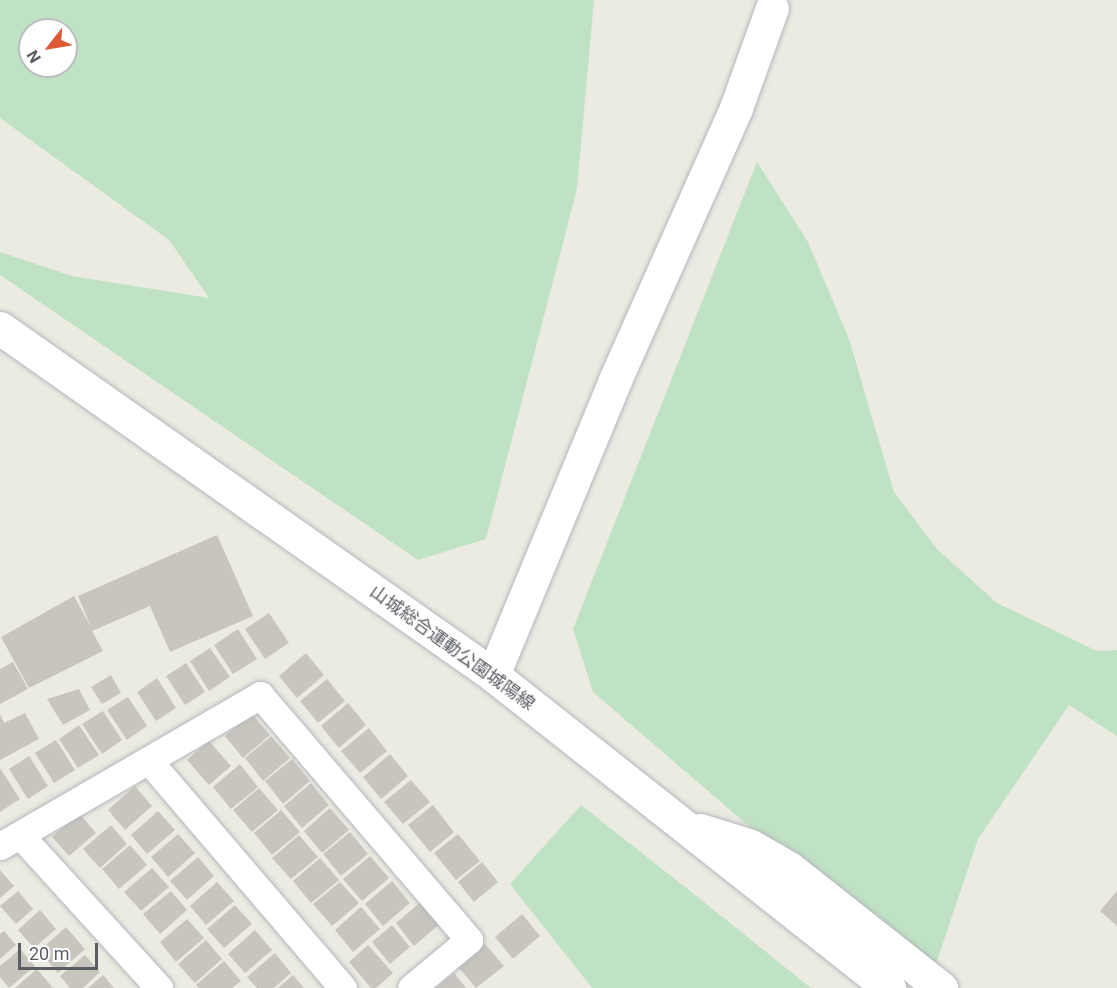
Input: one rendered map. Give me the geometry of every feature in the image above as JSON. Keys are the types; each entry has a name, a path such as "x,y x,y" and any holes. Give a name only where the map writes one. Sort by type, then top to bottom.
{"main road":[{"path":"493,675 615,380 731,118 772,8"},
{"name":"山城総合運動公園城陽線","path":"0,328 493,675 889,988"},
{"path":"679,823 750,846 829,897 941,988"}],"street":[{"path":"159,988 10,840 260,695 469,940 411,988"},
{"path":"149,761 343,988"}],"green space":[{"path":"0,0 594,0 577,189 486,539 418,560 0,275 0,252 72,276 209,298 169,240 0,118"},
{"path":"757,162 808,242 849,339 894,492 937,549 997,603 1097,651 1117,650 1117,736 1069,705 978,839 930,982 593,692 573,629"},
{"path":"581,805 811,988 592,988 510,884"}],"building":[{"path":"217,535 253,616 170,652 150,606 92,631 103,651 29,688 1,637 74,596 91,627 78,596"},
{"path":"269,613 289,643 265,659 245,629"},
{"path":"238,629 257,659 233,674 214,645"},
{"path":"210,648 230,677 209,691 190,661"},
{"path":"306,653 324,675 297,698 279,676"},
{"path":"13,662 28,689 0,704 0,669"},
{"path":"186,663 205,692 185,705 166,676"},
{"path":"111,675 121,693 102,704 91,687"},
{"path":"157,678 176,708 156,721 137,692"},
{"path":"327,679 345,701 318,723 300,701"},
{"path":"79,689 90,710 63,725 47,699"},
{"path":"128,697 147,726 127,740 107,710"},
{"path":"348,703 366,725 339,748 321,726"},
{"path":"103,711 122,740 102,754 82,724"},
{"path":"25,713 39,739 0,760 0,714 4,723"},
{"path":"252,714 270,735 243,758 225,736"},
{"path":"79,725 99,755 78,768 59,739"},
{"path":"369,728 387,751 360,773 341,751"},
{"path":"271,736 290,758 263,781 245,758"},
{"path":"56,740 75,770 54,783 35,753"},
{"path":"209,741 231,766 209,785 187,760"},
{"path":"390,754 408,776 381,799 363,777"},
{"path":"29,756 48,786 28,799 9,769"},
{"path":"292,759 310,781 283,804 265,781"},
{"path":"240,764 258,787 231,809 213,787"},
{"path":"0,768 20,799 0,812"},
{"path":"411,780 430,802 403,824 384,802"},
{"path":"311,783 329,805 302,828 284,806"},
{"path":"135,786 152,806 125,830 108,810"},
{"path":"259,788 278,810 252,832 233,810"},
{"path":"433,805 454,832 430,852 408,825"},
{"path":"330,808 349,830 322,853 304,831"},
{"path":"281,810 300,832 272,855 254,833"},
{"path":"158,811 175,830 147,854 131,835"},
{"path":"79,813 96,833 69,856 52,837"},
{"path":"111,825 127,844 100,868 83,849"},
{"path":"350,832 368,854 341,876 323,854"},
{"path":"178,834 195,853 168,877 151,857"},
{"path":"458,834 480,861 456,880 434,853"},
{"path":"299,835 318,857 291,879 272,858"},
{"path":"130,845 147,865 119,889 102,869"},
{"path":"370,856 389,878 362,901 343,879"},
{"path":"198,857 214,876 187,900 170,881"},
{"path":"320,858 339,880 311,903 293,881"},
{"path":"482,862 498,882 474,902 458,882"},
{"path":"152,868 169,887 141,911 124,892"},
{"path":"0,870 14,886 0,898"},
{"path":"392,881 410,903 383,926 365,904"},
{"path":"217,882 234,901 206,925 190,906"},
{"path":"340,882 359,903 332,926 313,904"},
{"path":"18,891 33,909 16,924 0,906"},
{"path":"171,891 187,910 160,934 143,914"},
{"path":"1117,891 1117,926 1100,911"},
{"path":"422,901 441,923 414,946 396,923"},
{"path":"235,905 252,924 224,948 207,929"},
{"path":"361,907 380,929 353,952 335,930"},
{"path":"40,910 56,929 34,948 18,930"},
{"path":"522,914 540,936 513,959 495,937"},
{"path":"187,919 204,938 176,962 160,942"},
{"path":"392,925 410,947 390,964 372,942"},
{"path":"66,927 85,949 58,973 39,951"},
{"path":"255,930 272,950 245,973 228,954"},
{"path":"4,931 16,945 0,959 0,934"},
{"path":"206,940 222,959 195,983 178,964"},
{"path":"485,944 504,966 476,988 458,967"},
{"path":"368,945 393,973 376,988 371,988 349,962"},
{"path":"20,949 35,966 9,988 0,977 0,966"},
{"path":"275,953 291,973 274,988 257,988 247,977"},
{"path":"85,955 100,972 83,988 70,988 60,976"},
{"path":"224,961 241,981 232,988 199,988 196,985"},
{"path":"37,969 53,988 15,988"},
{"path":"454,973 466,988 436,988"},
{"path":"103,975 114,988 88,988"},
{"path":"293,975 304,988 278,988"}]}
